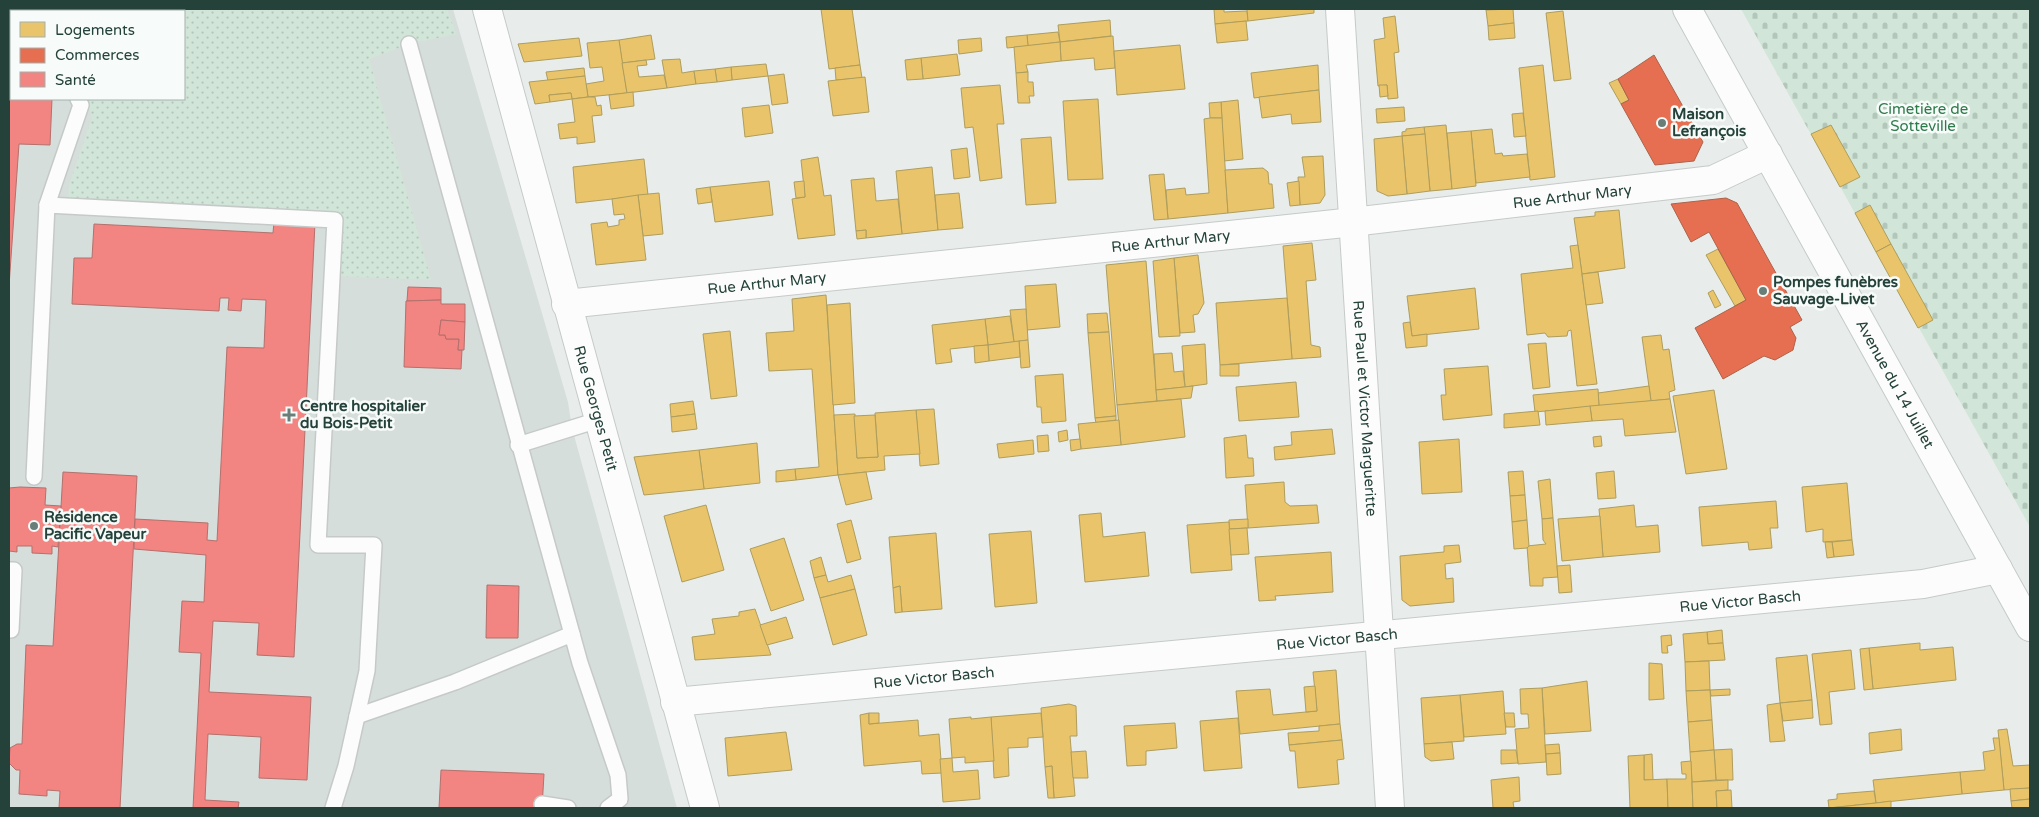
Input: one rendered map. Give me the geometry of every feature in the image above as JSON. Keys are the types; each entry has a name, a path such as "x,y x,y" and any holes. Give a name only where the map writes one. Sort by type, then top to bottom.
{"street":[{"name":"Rue Georges Petit","path":"487,9 675,702 706,808"},
{"name":"Rue Paul et Victor Margueritte","path":"1340,9 1390,808"},
{"name":"Avenue du 14 Juillet","path":"1687,9 2030,627"},
{"name":"Rue Arthur Mary","path":"566,304 1352,222 1713,180 1768,154"},
{"name":"Rue Victor Basch","path":"675,702 1923,584 1998,569"}],"lane":[{"path":"409,44 518,445 572,634 618,775 620,800 608,808"},
{"path":"34,478 47,204 81,105 78,100"},
{"path":"47,204 335,220 318,545 374,545 367,671 346,766 333,808"},
{"path":"518,445 598,420"},
{"path":"9,570 14,570 11,630"},
{"path":"357,716 455,682 572,634"},
{"path":"542,804 568,808"}],"shaded area":[{"name":"Centre hospitalier du Bois-Petit","path":"453,9 568,402 572,428 677,808 9,808 9,40 10,100 185,100 185,10 180,10"}],"green space":[{"path":"447,9 456,34 409,44 369,59 431,280 338,276 340,215 68,200 69,186 92,118 87,100 185,100 185,10 180,10"},
{"name":"Cimetière de Sotteville","path":"1741,9 2030,9 2030,527"}],"building: Logements":[{"path":"821,9 852,9 860,65 829,69"},
{"path":"1214,9 1224,9 1224,12 1247,11 1248,21 1215,24"},
{"path":"1247,9 1314,9 1314,13 1248,21"},
{"path":"1513,9 1514,23 1488,26 1486,10"},
{"path":"1563,11 1571,79 1554,81 1546,13"},
{"path":"1395,16 1399,52 1394,53 1398,98 1388,99 1387,85 1378,86 1374,40 1385,38 1383,18"},
{"path":"1110,20 1111,36 1060,42 1058,25"},
{"path":"1246,21 1248,40 1217,43 1215,24"},
{"path":"1514,23 1515,38 1489,40 1488,26"},
{"path":"1058,32 1060,42 1028,46 1027,35"},
{"path":"651,35 655,59 622,63 619,40"},
{"path":"1027,35 1028,46 1007,48 1006,37"},
{"path":"1113,36 1115,68 1095,70 1094,58 1061,61 1060,42"},
{"path":"579,38 582,56 524,62 518,44"},
{"path":"981,38 982,51 959,54 958,40"},
{"path":"619,40 627,93 588,97 586,84 604,81 602,67 590,68 587,43"},
{"path":"1060,42 1061,61 1026,65 1028,72 1016,73 1014,47"},
{"path":"1180,45 1185,89 1117,95 1114,51"},
{"path":"957,54 960,75 923,79 921,58"},
{"path":"921,58 923,79 907,80 905,60"},
{"path":"680,59 682,73 694,71 696,84 667,88 662,60"},
{"path":"646,60 647,65 637,66 639,77 664,75 667,88 627,93 622,63"},
{"path":"766,64 768,76 732,80 731,67"},
{"path":"860,65 862,78 836,80 835,68"},
{"path":"1318,65 1319,90 1254,98 1251,73"},
{"path":"1543,65 1555,177 1530,180 1519,68"},
{"path":"731,67 732,80 717,82 715,69"},
{"path":"584,68 585,76 548,81 546,72"},
{"path":"715,69 717,82 696,84 694,71"},
{"path":"1028,72 1028,82 1033,82 1034,96 1029,96 1030,103 1018,103 1016,73"},
{"path":"784,74 788,103 772,105 768,76"},
{"path":"585,76 588,97 572,99 571,93 549,95 550,102 535,104 529,82"},
{"path":"865,77 869,112 833,116 828,81"},
{"path":"1618,79 1629,100 1621,104 1609,83"},
{"path":"1000,85 1004,124 997,124 1002,178 980,181 973,127 965,128 961,88"},
{"path":"1379,85 1387,85 1388,96 1380,97"},
{"path":"1319,90 1321,122 1292,124 1291,114 1262,118 1259,97"},
{"path":"633,92 634,106 611,109 609,95"},
{"path":"571,93 572,99 550,102 549,95"},
{"path":"595,97 597,106 601,105 602,115 592,116 595,142 577,144 577,137 560,139 558,124 575,122 572,99"},
{"path":"1098,99 1103,179 1068,180 1063,101"},
{"path":"1238,100 1243,159 1224,161 1221,102"},
{"path":"1221,102 1222,118 1210,118 1209,103"},
{"path":"769,105 773,133 745,137 742,108"},
{"path":"1404,107 1405,121 1377,123 1376,109"},
{"path":"1523,113 1526,136 1514,137 1512,114"},
{"path":"1222,118 1228,213 1168,219 1166,190 1185,188 1186,195 1209,193 1204,119"},
{"path":"1446,125 1452,189 1430,191 1424,127"},
{"path":"1831,125 1860,177 1840,187 1811,134"},
{"path":"1424,127 1425,134 1402,136 1402,132 1406,131 1406,129"},
{"path":"1492,129 1495,154 1502,153 1503,156 1527,154 1530,177 1476,183 1471,131"},
{"path":"1471,131 1476,186 1452,189 1447,133"},
{"path":"1425,134 1430,191 1407,194 1402,136"},
{"path":"1402,136 1407,194 1388,196 1377,191 1374,139"},
{"path":"1051,137 1056,203 1026,205 1021,139"},
{"path":"967,148 970,177 954,179 951,150"},
{"path":"1323,156 1325,195 1320,203 1300,205 1298,177 1305,177 1302,157"},
{"path":"818,157 824,196 831,195 835,235 798,239 792,199 805,197 801,160"},
{"path":"644,159 648,195 576,203 573,167"},
{"path":"932,167 938,230 902,234 896,171"},
{"path":"1263,168 1268,172 1269,184 1272,184 1274,208 1228,213 1225,170"},
{"path":"1164,174 1168,219 1154,220 1149,175"},
{"path":"874,178 876,201 898,199 902,234 866,238 866,230 856,231 851,180"},
{"path":"769,181 773,215 715,222 710,187"},
{"path":"804,181 805,197 796,198 794,182"},
{"path":"1299,181 1300,205 1290,206 1287,183"},
{"path":"710,187 712,202 698,204 696,189"},
{"path":"659,193 663,234 643,236 638,195"},
{"path":"959,193 963,228 938,230 935,195"},
{"path":"638,195 646,260 596,265 591,224 607,222 608,227 619,225 619,220 625,219 624,214 614,215 612,199"},
{"path":"1870,205 1891,244 1876,252 1855,213"},
{"path":"1619,210 1625,268 1582,274 1574,218 1595,216 1595,212"},
{"path":"866,230 866,238 857,239 856,231"},
{"path":"1312,243 1316,280 1306,281 1311,345 1320,347 1321,357 1292,359 1283,246"},
{"path":"1891,244 1933,320 1918,328 1876,252"},
{"path":"1578,245 1597,384 1577,386 1571,330 1568,331 1567,336 1548,337 1545,333 1527,335 1521,274 1573,268 1570,246"},
{"path":"1718,249 1746,300 1735,306 1706,255"},
{"path":"1198,255 1204,303 1198,314 1193,315 1195,332 1180,333 1174,258"},
{"path":"1174,258 1180,336 1159,337 1153,261"},
{"path":"1146,261 1157,401 1117,405 1106,265"},
{"path":"1598,272 1603,303 1586,305 1582,274"},
{"path":"1056,284 1060,327 1027,330 1025,286"},
{"path":"1475,288 1479,329 1412,336 1407,296"},
{"path":"1713,290 1721,305 1715,308 1708,293"},
{"path":"826,295 838,475 796,480 795,469 819,467 812,369 769,371 766,333 794,331 792,299"},
{"path":"1287,298 1292,359 1220,365 1216,303"},
{"path":"850,303 855,403 833,405 827,305"},
{"path":"1026,309 1028,340 1014,342 1010,310"},
{"path":"1107,313 1109,332 1088,333 1087,314"},
{"path":"1010,316 1014,342 988,345 985,319"},
{"path":"985,319 988,345 950,349 952,362 936,364 932,325"},
{"path":"1410,322 1412,336 1427,334 1427,346 1406,348 1403,323"},
{"path":"730,331 737,396 711,399 703,334"},
{"path":"1109,332 1116,416 1095,418 1088,333"},
{"path":"1661,335 1663,350 1669,349 1675,390 1669,392 1670,399 1651,401 1642,337"},
{"path":"1028,340 1030,367 1021,368 1019,341"},
{"path":"1019,341 1020,357 989,361 988,345"},
{"path":"1546,343 1550,387 1533,389 1528,344"},
{"path":"1205,344 1207,384 1185,387 1182,346"},
{"path":"988,345 989,361 975,363 974,346"},
{"path":"1172,353 1174,372 1183,371 1185,387 1156,390 1154,354"},
{"path":"1239,364 1239,376 1220,376 1220,365"},
{"path":"1488,366 1492,415 1443,420 1441,395 1446,395 1444,369"},
{"path":"1063,374 1066,421 1042,423 1041,407 1037,407 1035,376"},
{"path":"1296,382 1299,417 1239,421 1236,387"},
{"path":"1193,386 1191,398 1157,401 1156,390"},
{"path":"1649,386 1651,401 1599,406 1598,393"},
{"path":"1598,389 1599,406 1535,412 1533,395"},
{"path":"1714,390 1727,469 1686,474 1673,396"},
{"path":"1181,399 1185,437 1121,445 1117,405"},
{"path":"1670,399 1676,432 1625,436 1623,419 1592,421 1590,406"},
{"path":"693,401 695,414 671,417 670,404"},
{"path":"1590,406 1592,421 1546,425 1545,411"},
{"path":"934,409 939,464 920,466 916,410"},
{"path":"916,410 920,454 884,456 885,470 838,475 834,415 855,414 857,458 878,457 875,413"},
{"path":"1538,411 1540,425 1504,428 1504,414"},
{"path":"695,414 697,429 672,432 671,417"},
{"path":"875,415 878,457 857,458 854,416"},
{"path":"1116,416 1116,420 1096,423 1095,418"},
{"path":"1119,420 1121,445 1081,449 1078,424"},
{"path":"1332,429 1335,454 1275,460 1274,447 1292,445 1291,432"},
{"path":"1067,430 1068,440 1059,442 1058,432"},
{"path":"1048,435 1049,451 1038,452 1037,436"},
{"path":"1246,435 1248,458 1253,458 1254,476 1226,478 1224,438"},
{"path":"1601,436 1602,446 1594,447 1593,437"},
{"path":"1080,439 1081,449 1071,451 1070,440"},
{"path":"1459,439 1462,492 1422,494 1419,442"},
{"path":"1033,440 1034,454 999,458 997,444"},
{"path":"757,443 760,483 704,489 699,450"},
{"path":"699,450 704,489 644,495 634,457"},
{"path":"795,469 796,480 776,482 776,471"},
{"path":"1523,471 1525,495 1510,496 1508,472"},
{"path":"1614,471 1616,498 1598,499 1596,473"},
{"path":"866,472 872,499 846,505 838,475"},
{"path":"1550,479 1553,518 1542,519 1538,481"},
{"path":"1284,482 1285,502 1290,506 1317,505 1319,523 1248,528 1245,485"},
{"path":"1847,483 1852,540 1823,542 1823,529 1806,532 1802,487"},
{"path":"1525,495 1527,520 1512,522 1510,496"},
{"path":"1776,501 1778,528 1770,528 1772,548 1749,550 1748,542 1702,546 1699,507"},
{"path":"706,505 724,570 682,582 664,516"},
{"path":"1634,505 1636,527 1658,525 1660,552 1603,557 1599,509"},
{"path":"1101,513 1103,537 1145,532 1149,576 1085,582 1079,515"},
{"path":"1600,516 1603,557 1562,561 1558,519"},
{"path":"1553,518 1558,577 1543,578 1543,586 1530,586 1527,546 1546,544 1543,540 1542,519"},
{"path":"1248,519 1248,528 1229,529 1229,520"},
{"path":"851,520 861,559 847,563 837,524"},
{"path":"1527,520 1529,546 1527,548 1514,549 1512,522"},
{"path":"1229,522 1232,570 1191,573 1187,525"},
{"path":"1247,528 1249,554 1231,555 1229,529"},
{"path":"1031,531 1037,603 995,607 989,534"},
{"path":"936,533 942,609 902,612 900,586 893,588 889,537"},
{"path":"784,538 804,600 771,611 750,549"},
{"path":"1852,540 1854,555 1834,557 1832,542"},
{"path":"1825,542 1832,542 1834,557 1827,558"},
{"path":"1459,545 1461,562 1445,564 1446,579 1453,578 1454,602 1410,606 1402,600 1400,556 1444,552 1444,546"},
{"path":"1331,552 1333,592 1275,596 1276,600 1259,601 1255,557"},
{"path":"821,557 826,575 814,578 810,561"},
{"path":"1570,565 1572,592 1559,593 1557,566"},
{"path":"826,575 828,582 851,575 855,589 820,598 814,578"},
{"path":"900,586 902,612 895,613 893,588"},
{"path":"855,589 867,635 833,645 820,598"},
{"path":"755,609 771,655 695,660 692,637 715,634 712,619 739,616 739,612"},
{"path":"786,617 793,638 767,645 760,625"},
{"path":"1722,630 1723,643 1708,644 1707,632"},
{"path":"1707,632 1708,644 1723,643 1725,660 1685,662 1683,634"},
{"path":"1671,635 1672,645 1667,646 1668,653 1662,653 1661,636"},
{"path":"1920,643 1920,650 1953,647 1956,680 1873,689 1869,648"},
{"path":"1869,648 1873,689 1864,690 1860,649"},
{"path":"1851,650 1855,689 1829,692 1832,724 1820,725 1812,654"},
{"path":"1807,655 1812,700 1780,703 1776,658"},
{"path":"1709,661 1710,690 1686,691 1685,662"},
{"path":"1649,663 1662,664 1664,699 1649,700"},
{"path":"1336,670 1340,724 1240,734 1236,691 1270,689 1273,715 1317,711 1313,672"},
{"path":"1587,681 1591,731 1545,734 1542,688"},
{"path":"1315,686 1317,711 1306,712 1304,687"},
{"path":"1542,688 1546,762 1518,764 1515,729 1529,728 1528,714 1521,714 1520,689"},
{"path":"1730,689 1730,695 1711,696 1710,690"},
{"path":"1710,690 1712,720 1688,722 1686,691"},
{"path":"1503,691 1506,734 1464,737 1460,695"},
{"path":"1460,695 1464,741 1424,744 1421,698"},
{"path":"1812,700 1813,718 1783,721 1780,703"},
{"path":"1780,703 1785,741 1770,742 1767,705"},
{"path":"1069,704 1076,706 1077,736 1070,736 1075,796 1054,798 1052,766 1045,767 1041,708"},
{"path":"869,713 869,724 918,720 919,736 939,734 942,773 922,774 921,761 864,766 860,715"},
{"path":"869,713 879,713 879,723 869,724"},
{"path":"1041,713 1043,737 1028,738 1028,747 1008,748 1009,776 994,778 991,717"},
{"path":"1504,713 1514,713 1515,727 1506,727"},
{"path":"971,717 971,719 991,717 994,761 965,763 965,757 952,758 949,719"},
{"path":"1238,718 1242,768 1204,771 1200,721"},
{"path":"1712,720 1714,750 1690,752 1688,722"},
{"path":"1175,723 1177,748 1146,751 1146,765 1127,766 1124,726"},
{"path":"1340,724 1342,740 1289,745 1288,733 1319,731 1319,726"},
{"path":"1901,729 1902,750 1870,754 1869,733"},
{"path":"2007,729 2013,766 2030,765 2030,788 2004,790 1998,730"},
{"path":"786,732 792,770 728,776 725,738"},
{"path":"1993,738 1999,738 2004,790 1962,794 1960,772 1985,770 1983,752 1995,750"},
{"path":"1342,740 1344,759 1337,760 1339,784 1298,788 1295,751 1290,751 1289,745"},
{"path":"1452,742 1454,759 1431,761 1425,757 1424,744"},
{"path":"1559,744 1560,753 1546,754 1545,745"},
{"path":"1732,749 1733,780 1716,780 1714,750"},
{"path":"1501,750 1516,750 1518,763 1501,764"},
{"path":"1714,750 1716,780 1692,782 1690,752"},
{"path":"1086,751 1088,778 1073,778 1071,752"},
{"path":"1560,753 1561,774 1547,775 1546,754"},
{"path":"1652,754 1653,780 1644,780 1644,755"},
{"path":"1644,755 1644,780 1667,779 1668,808 1630,808 1628,756"},
{"path":"952,758 953,772 978,770 980,799 943,802 940,759"},
{"path":"1691,761 1693,808 1668,808 1667,779 1686,779 1686,774 1682,774 1681,762"},
{"path":"1052,766 1054,798 1048,798 1045,767"},
{"path":"1960,772 1962,794 1876,803 1873,780"},
{"path":"1519,777 1520,801 1513,802 1514,808 1493,808 1491,780"},
{"path":"1728,780 1728,790 1716,791 1717,808 1693,808 1692,782"},
{"path":"2030,788 2030,799 2011,801 2010,789"},
{"path":"1731,790 1732,808 1717,808 1716,791"},
{"path":"1874,791 1876,803 1829,808 1828,800 1837,799 1837,794"},
{"path":"2030,799 2030,808 2012,808 2011,801"},
{"path":"1891,801 1891,808 1829,808 1876,803"}],"building: Commerces":[{"name":"Maison Lefrançois","path":"1654,55 1703,142 1694,161 1655,165 1621,104 1629,100 1618,79"},
{"name":"Pompes funèbres Sauvage-Livet","path":"1726,198 1737,203 1802,320 1790,327 1796,338 1793,350 1775,360 1764,356 1723,379 1695,328 1746,300 1709,232 1691,242 1671,204"}],"building: Santé":[{"path":"10,94 10,100 52,100 50,145 19,144 9,286"},
{"path":"274,221 315,223 294,657 257,655 259,623 213,621 209,692 311,697 307,780 259,778 261,737 208,734 205,800 239,802 238,808 193,808 201,653 179,652 182,601 204,602 206,555 134,549 135,519 208,523 207,540 217,541 227,347 264,348 266,300 242,299 241,311 228,310 229,298 220,298 219,311 72,304 74,258 92,258 94,224 273,233"},
{"path":"408,287 441,288 441,300 407,301"},
{"path":"441,300 441,304 465,304 465,322 441,320 439,335 445,335 446,339 459,339 458,350 462,350 461,369 404,367 406,301"},
{"path":"441,320 465,322 464,350 458,350 459,339 446,339 445,335 439,335"},
{"path":"63,472 137,476 120,808 59,808 60,791 47,790 47,796 19,794 20,770 16,770 9,763 10,748 17,744 22,744 26,645 53,646"},
{"name":"Résidence Pacific Vapeur","path":"9,488 46,488 45,505 61,506 58,547 52,546 52,554 32,553 32,546 17,546 17,552 9,551"},
{"path":"487,585 519,586 518,638 486,638"},
{"path":"441,770 544,774 542,808 439,808"}],"place":[{"name":"Maison Lefrançois","path":"1662,123"},
{"name":"Pompes funèbres Sauvage-Livet","path":"1763,291"},
{"name":"Centre hospitalier du Bois-Petit","path":"289,415"},
{"name":"Résidence Pacific Vapeur","path":"34,526"}]}
